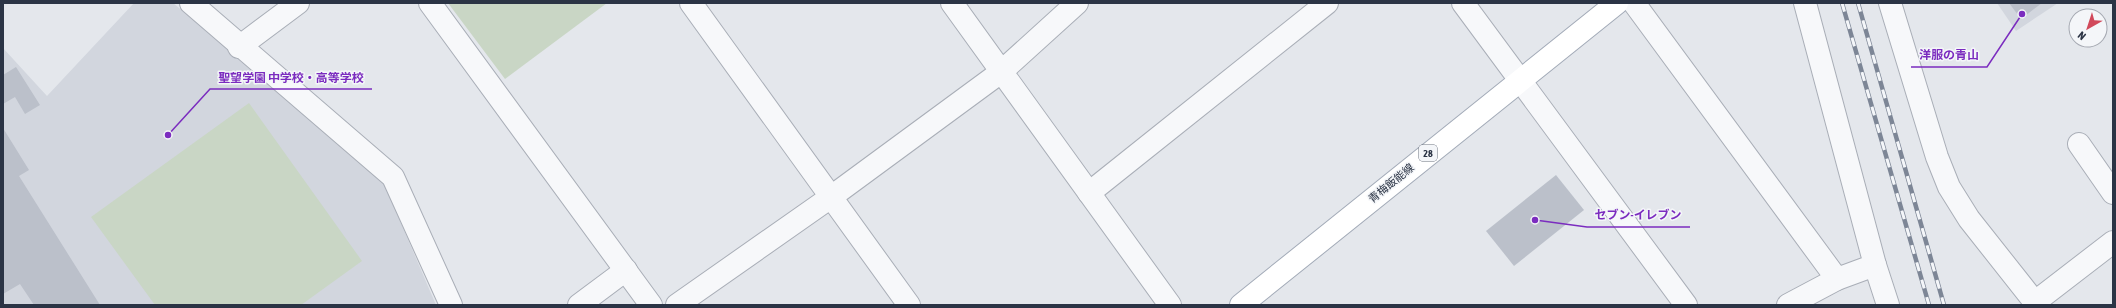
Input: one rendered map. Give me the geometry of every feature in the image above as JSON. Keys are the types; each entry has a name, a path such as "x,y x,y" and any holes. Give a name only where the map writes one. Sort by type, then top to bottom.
{"main road":[{"name":"青梅飯能線","path":"1241,305 1518,80 1617,3"}],"street":[{"path":"191,3 239,47 393,177 451,305"},
{"path":"239,47 298,3"},
{"path":"430,3 651,305"},
{"path":"691,3 909,305"},
{"path":"952,3 1170,305"},
{"path":"677,305 831,197 1001,72 1077,3"},
{"path":"1089,193 1327,3"},
{"path":"1463,3 1518,80 1686,305"},
{"path":"1634,3 1837,279"},
{"path":"1805,3 1875,265 1888,305"},
{"path":"1890,3 1937,157 1949,187 1969,219 2036,304 2113,242"},
{"path":"2079,144 2113,193"},
{"path":"1788,305 1837,279 1875,265"},
{"path":"579,305 626,270"}],"shaded area":[{"path":"134,3 173,3 380,174 436,305 3,305 3,48 47,96"},
{"path":"1997,3 2058,3 2016,31"}],"green space":[{"path":"448,3 607,3 505,79"},
{"path":"249,103 362,261 301,305 155,305 91,217"}],"building":[{"path":"2009,3 2042,3 2021,19"},
{"path":"16,67 40,105 25,114 15,97 3,104 3,75"},
{"path":"3,128 29,170 19,176 100,305 34,305 20,284 3,294"},
{"path":"1556,175 1584,210 1514,266 1486,231"}],"railway":[{"path":"1842,3 1929,305"},
{"path":"1858,3 1944,305"}],"place":[{"name":"洋服の青山","path":"2022,14"},
{"name":"聖望学園 中学校・高等学校","path":"168,135"},
{"name":"セブン-イレブン","path":"1535,220"}]}
